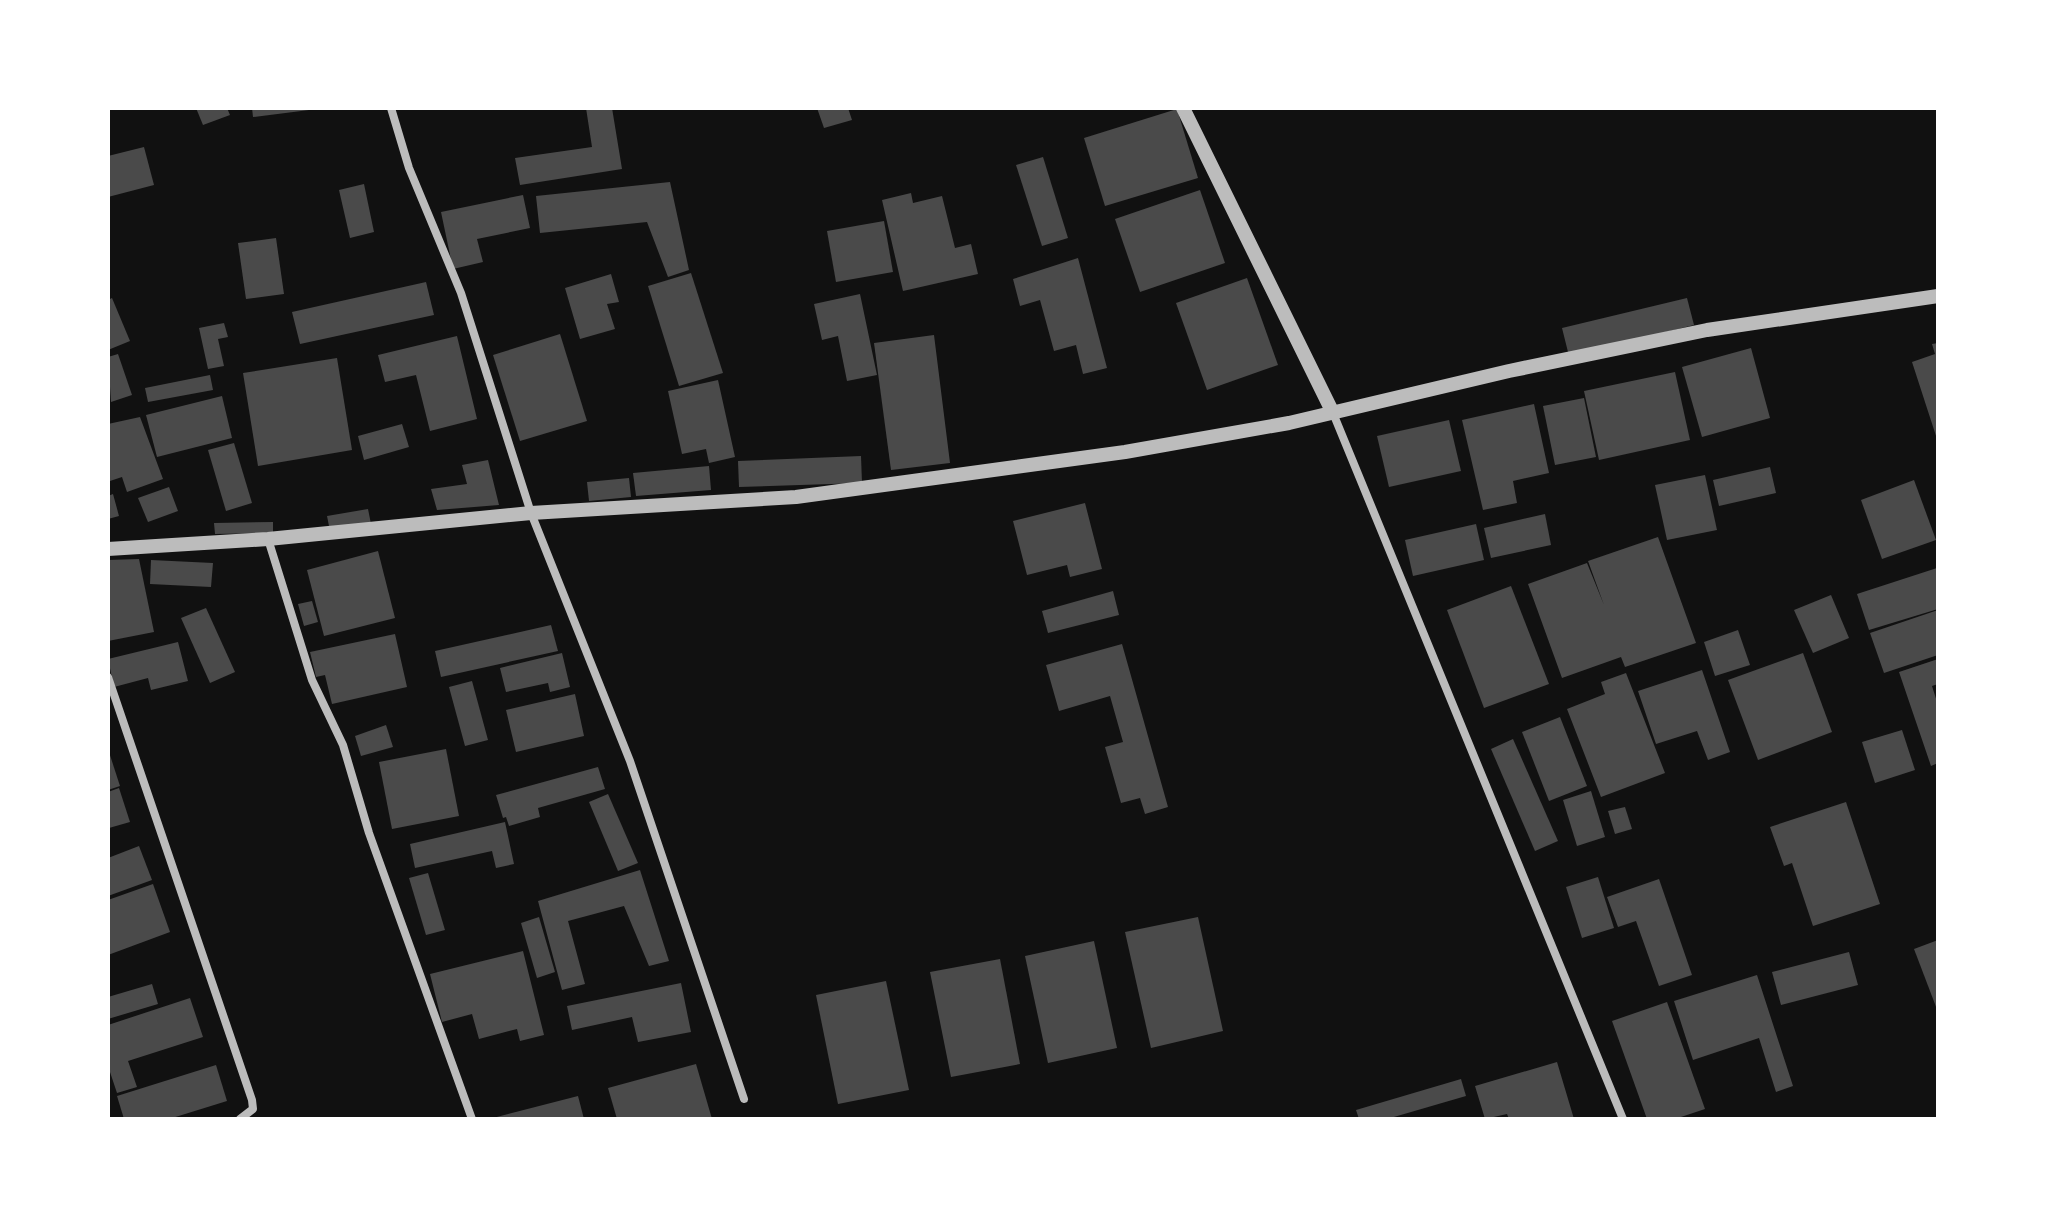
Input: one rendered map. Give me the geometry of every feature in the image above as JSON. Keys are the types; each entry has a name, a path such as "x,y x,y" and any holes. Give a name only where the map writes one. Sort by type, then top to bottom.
{"street":[{"path":"391,108 409,168 461,293 531,513 630,761 744,1099"},
{"path":"1183,108 1333,413 1623,1119"},
{"path":"108,549 127,551 268,539 531,513 796,497 1125,452 1333,413 1509,371 1707,330 1938,296"},
{"path":"268,539 312,680 343,745 369,833 472,1119"},
{"path":"108,677 252,1100 253,1109 240,1119"}],"building":[{"path":"196,108 227,108 230,115 203,125"},
{"path":"252,108 309,108 309,110 253,117"},
{"path":"586,108 612,108 622,169 520,185 515,158 592,147"},
{"path":"817,108 848,108 852,120 824,128"},
{"path":"1177,109 1198,178 1105,206 1084,138"},
{"path":"144,147 154,185 108,197 108,156"},
{"path":"1043,157 1068,238 1042,246 1016,165"},
{"path":"670,182 689,270 668,277 647,222 540,233 536,196"},
{"path":"364,184 374,232 350,238 339,190"},
{"path":"1200,190 1225,263 1140,292 1115,219"},
{"path":"911,193 913,203 942,196 955,248 971,244 978,274 903,291 882,200"},
{"path":"523,195 530,228 477,239 483,262 453,269 441,212"},
{"path":"884,221 893,272 836,282 827,231"},
{"path":"276,238 284,294 246,299 238,243"},
{"path":"1078,258 1107,368 1083,374 1076,345 1054,351 1040,300 1020,306 1013,279"},
{"path":"691,273 723,373 679,386 648,286"},
{"path":"611,274 619,302 607,304 615,329 580,339 565,288"},
{"path":"1247,278 1278,365 1207,390 1176,303"},
{"path":"426,282 434,315 300,344 292,312"},
{"path":"860,294 877,375 847,381 838,336 822,340 814,304"},
{"path":"112,298 130,341 108,350 108,300"},
{"path":"1687,298 1694,325 1569,356 1562,328"},
{"path":"224,323 228,337 218,339 224,366 208,369 199,328"},
{"path":"560,334 587,421 520,441 493,355"},
{"path":"934,335 950,463 891,470 874,343"},
{"path":"457,336 477,419 430,431 416,375 385,382 378,355"},
{"path":"1938,343 1937,439 1912,362 1935,354 1932,344"},
{"path":"1751,348 1770,418 1702,437 1682,367"},
{"path":"118,354 132,395 111,402 108,357"},
{"path":"337,358 352,450 258,466 243,373"},
{"path":"1675,372 1690,440 1599,460 1584,391"},
{"path":"210,375 213,390 148,402 145,388"},
{"path":"718,380 735,457 709,463 706,449 682,454 668,391"},
{"path":"222,396 232,438 157,457 146,415"},
{"path":"1584,398 1596,457 1555,465 1543,406"},
{"path":"1534,404 1549,473 1513,481 1517,503 1483,510 1462,420"},
{"path":"140,417 163,479 127,492 122,477 110,481 108,476 108,424"},
{"path":"1449,420 1461,471 1389,487 1377,436"},
{"path":"402,424 409,447 364,460 358,436"},
{"path":"234,443 252,503 226,511 208,450"},
{"path":"861,456 862,483 739,487 738,461"},
{"path":"488,460 499,505 437,510 431,489 467,484 462,465"},
{"path":"709,466 711,490 636,496 633,473"},
{"path":"1770,467 1776,493 1719,506 1713,480"},
{"path":"1705,475 1717,530 1667,540 1655,485"},
{"path":"629,478 631,497 589,501 587,482"},
{"path":"1914,480 1936,540 1882,559 1861,500"},
{"path":"169,487 178,511 148,522 138,498"},
{"path":"113,494 119,516 108,519 108,496"},
{"path":"1085,503 1102,569 1070,577 1067,565 1027,575 1013,521"},
{"path":"368,509 371,524 330,531 327,516"},
{"path":"1545,514 1551,545 1491,558 1484,528"},
{"path":"273,522 273,533 215,534 214,523"},
{"path":"1476,524 1484,560 1413,576 1405,540"},
{"path":"1658,537 1696,643 1625,667 1621,657 1562,678 1528,584 1587,563 1604,605 1588,561"},
{"path":"378,551 395,618 324,636 307,570"},
{"path":"139,559 154,632 108,641 108,560"},
{"path":"151,560 213,563 211,587 150,584"},
{"path":"1937,568 1938,609 1869,630 1857,594"},
{"path":"1511,586 1549,684 1484,708 1447,610"},
{"path":"1113,591 1119,615 1048,633 1042,611"},
{"path":"1831,595 1849,638 1813,653 1794,610"},
{"path":"312,601 318,622 304,626 298,604"},
{"path":"206,608 235,672 210,683 181,618"},
{"path":"1938,610 1938,655 1884,673 1870,633"},
{"path":"551,625 558,651 441,677 435,651"},
{"path":"1738,630 1750,665 1715,676 1704,642"},
{"path":"395,634 407,687 332,704 325,675 316,677 310,652"},
{"path":"178,642 188,681 151,690 148,678 114,687 108,659"},
{"path":"1122,644 1168,807 1145,814 1140,798 1121,803 1105,747 1123,742 1110,696 1059,711 1046,665"},
{"path":"562,653 570,687 550,692 548,683 506,692 500,668"},
{"path":"1803,653 1832,732 1758,760 1728,680"},
{"path":"1938,659 1938,684 1932,686 1938,705 1938,763 1931,766 1899,672"},
{"path":"1702,670 1730,752 1708,760 1697,731 1656,744 1638,691"},
{"path":"1626,673 1665,773 1601,797 1567,709 1605,694 1601,682"},
{"path":"472,681 488,740 465,746 449,687"},
{"path":"575,694 584,736 516,752 506,710"},
{"path":"1560,717 1587,786 1549,801 1522,732"},
{"path":"386,725 393,747 361,756 355,736"},
{"path":"1902,730 1915,770 1875,783 1862,742"},
{"path":"1513,739 1558,841 1535,851 1491,749"},
{"path":"108,749 120,786 108,790"},
{"path":"446,749 459,816 392,829 379,762"},
{"path":"598,767 605,789 538,808 540,817 509,826 506,817 503,818 496,795"},
{"path":"119,788 130,822 109,828 108,792"},
{"path":"1591,791 1605,837 1577,846 1563,800"},
{"path":"608,794 638,863 618,871 589,802"},
{"path":"1846,802 1880,904 1813,926 1792,863 1784,866 1770,827"},
{"path":"1625,807 1632,829 1615,834 1608,811"},
{"path":"505,822 514,864 496,868 492,851 415,868 410,844"},
{"path":"139,846 152,880 108,896 108,858"},
{"path":"640,870 669,961 649,966 624,906 568,921 585,984 562,990 538,901"},
{"path":"428,873 445,930 426,935 409,878"},
{"path":"1598,877 1614,928 1582,938 1566,887"},
{"path":"1659,879 1692,975 1659,986 1636,921 1618,927 1607,897"},
{"path":"153,884 170,932 108,955 108,900"},
{"path":"539,917 555,972 537,978 521,923"},
{"path":"1198,917 1223,1031 1151,1048 1125,932"},
{"path":"1938,940 1938,1012 1914,949"},
{"path":"1094,941 1117,1048 1048,1063 1025,956"},
{"path":"523,951 544,1035 520,1041 517,1029 479,1039 472,1014 442,1022 430,974"},
{"path":"1849,952 1858,985 1781,1005 1772,972"},
{"path":"1000,959 1020,1064 951,1077 930,972"},
{"path":"1757,975 1793,1086 1776,1092 1759,1038 1693,1060 1674,1001"},
{"path":"886,981 909,1090 838,1104 816,995"},
{"path":"681,983 691,1032 638,1042 632,1017 572,1030 567,1006"},
{"path":"152,984 158,1004 108,1019 108,997"},
{"path":"190,998 203,1037 128,1061 137,1087 117,1093 108,1066 108,1025"},
{"path":"1667,1002 1705,1109 1675,1119 1647,1119 1612,1021"},
{"path":"1557,1062 1574,1119 1509,1119 1507,1114 1485,1119 1475,1086"},
{"path":"696,1064 712,1119 617,1119 608,1088"},
{"path":"216,1065 227,1101 169,1119 124,1119 117,1096"},
{"path":"1461,1079 1466,1096 1387,1119 1359,1119 1356,1110"},
{"path":"578,1096 584,1119 493,1119 493,1118"}]}
